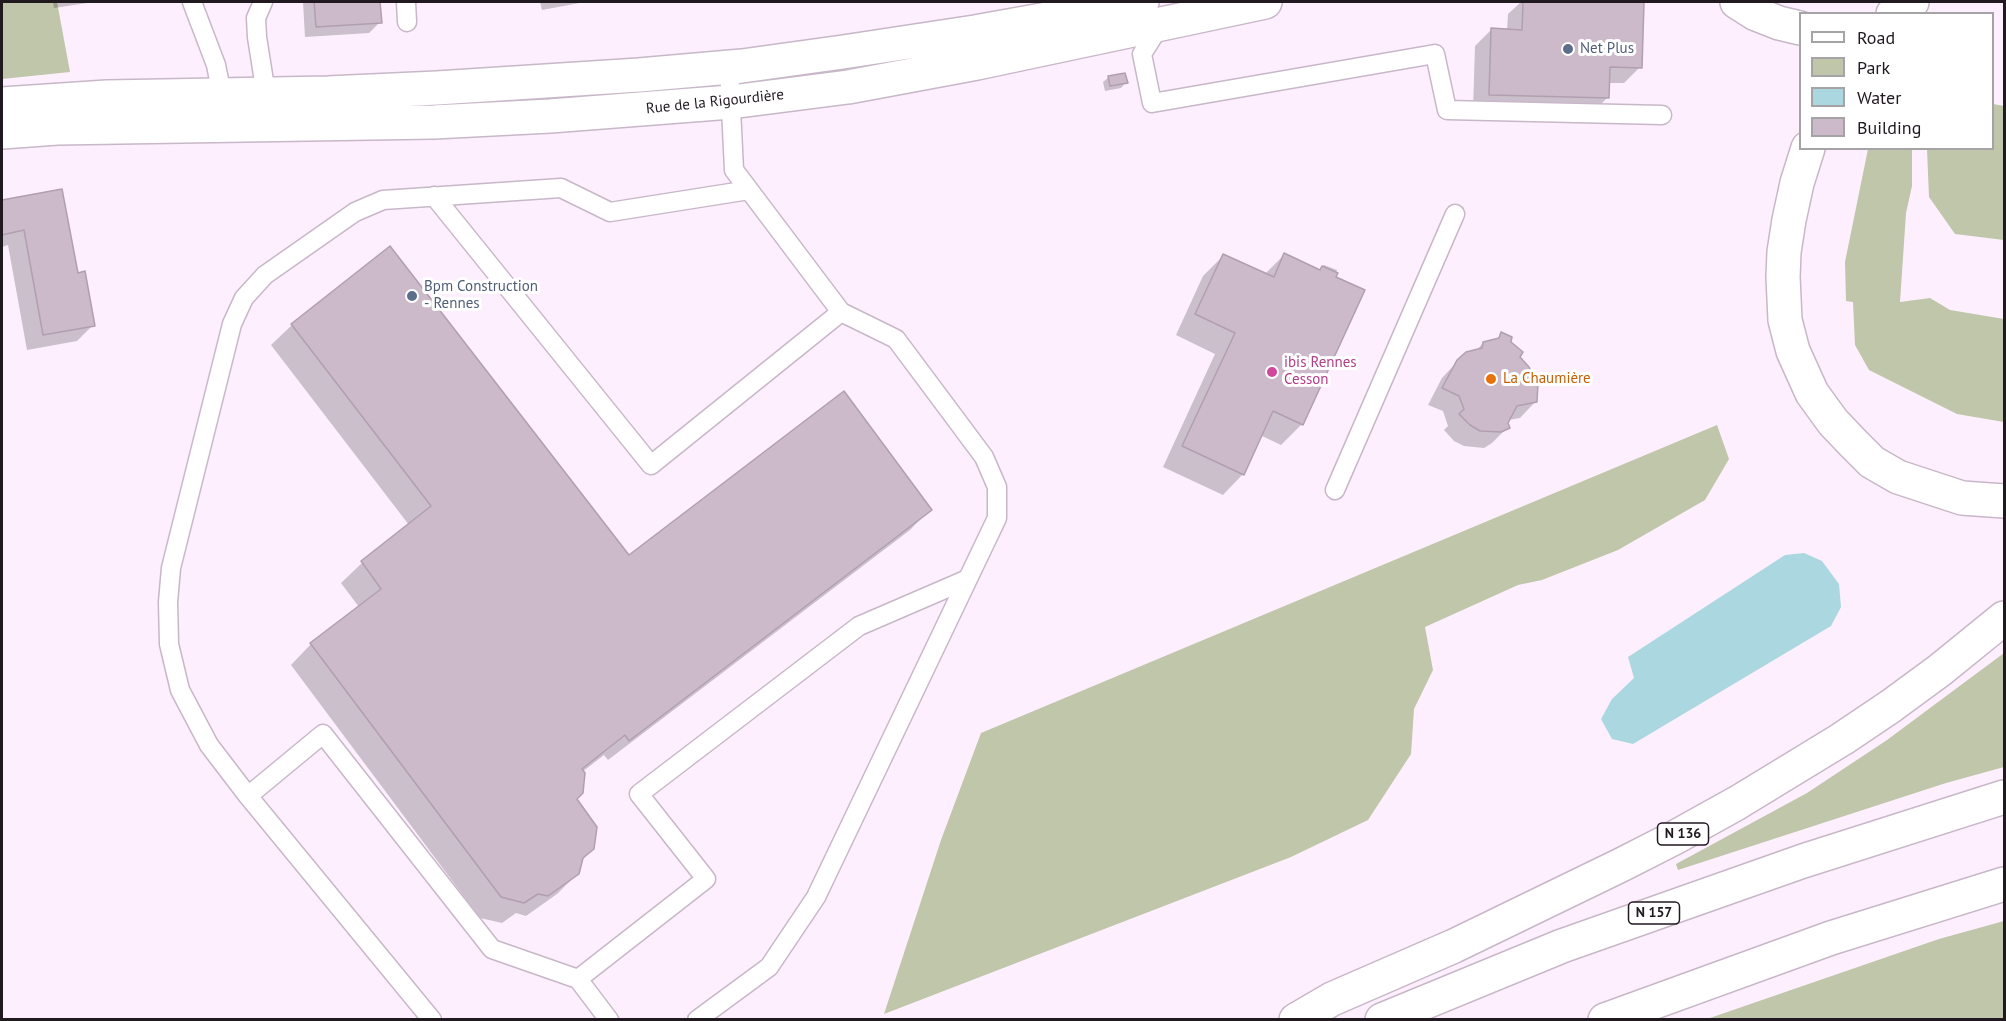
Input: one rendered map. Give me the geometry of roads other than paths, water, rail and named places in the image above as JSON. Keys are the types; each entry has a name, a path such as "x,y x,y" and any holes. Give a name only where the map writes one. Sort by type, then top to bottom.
{"main road":[{"name":"Rue de la Rigourdière","path":"2,104 107,97 219,103 266,94 437,88 639,75 729,67 964,33 1265,2"},
{"path":"1737,2 1756,14 1799,28"},
{"path":"1896,12 1912,2"},
{"name":"Rue de la Rigourdière","path":"2,132 57,128 434,122 550,116 731,102 848,87 1108,35 1152,12"},
{"path":"1807,150 1797,183 1784,252 1783,277 1785,320 1793,351 1812,393 1833,422 1872,462 1898,477 1962,498 2004,501"},
{"name":"N 136","path":"1296,1020 1332,999 1454,946 1621,865 1737,803 1881,713 1940,670 2004,618"},
{"name":"N 157","path":"1382,1020 1584,938 1803,861 2004,797"},
{"path":"1605,1020 1831,938 2004,884"}],"lane":[{"path":"192,2 216,65 219,103"},
{"path":"263,2 256,18 266,94"},
{"path":"406,2 407,22"},
{"path":"1152,12 1142,54 1152,103 1435,54 1447,110 1662,115"},
{"path":"1108,35 1142,54"},
{"path":"697,1020 769,967 816,897 997,518 997,487 984,457 896,339 841,312 734,170 729,67"},
{"name":"Rue de la Rigourdière","path":"2,118 58,113 107,97"},
{"name":"Rue de la Rigourdière","path":"157,126 219,103"},
{"path":"432,1020 248,796 209,745 180,690 169,644 168,602 171,568 232,324 244,298 265,275 355,212 383,200 561,188 610,212 749,190"},
{"path":"434,196 651,465 841,312"},
{"path":"1335,490 1455,214"},
{"path":"578,979 706,879 639,794 860,626 968,579"},
{"path":"248,796 323,734 492,949 578,979 609,1020"}],"water":[{"path":"1804,553 1822,561 1839,584 1841,607 1831,626 1633,744 1612,739 1601,719 1612,699 1634,678 1628,657 1785,555"}],"place":[{"name":"Net Plus","path":"1568,49"},
{"name":"Bpm Construction - Rennes","path":"412,296"},
{"name":"ibis Rennes Cesson","path":"1272,372"},
{"name":"La Chaumière","path":"1491,379"}]}
